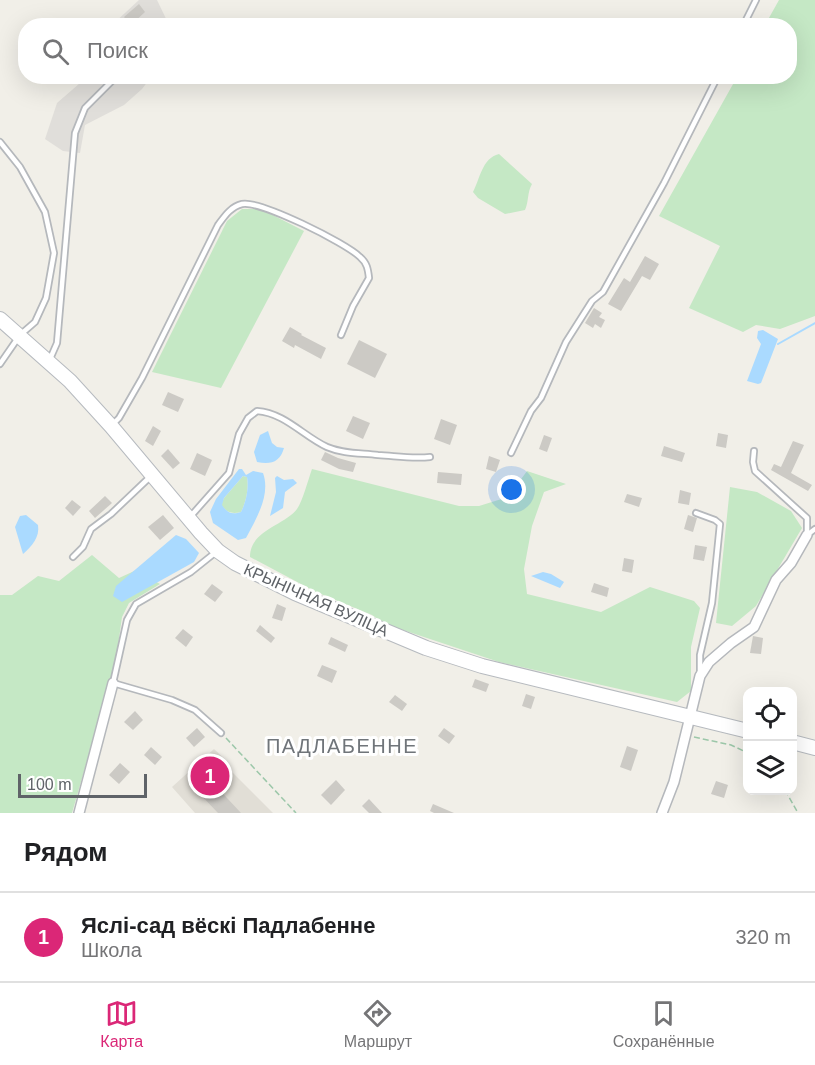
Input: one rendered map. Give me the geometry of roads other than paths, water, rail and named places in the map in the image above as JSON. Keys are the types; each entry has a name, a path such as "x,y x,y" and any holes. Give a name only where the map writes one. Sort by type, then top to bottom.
{"street":[{"name":"КРЫНІЧНАЯ ВУЛІЦА","path":"0,319 70,381 111,426 188,519 218,551 235,563 295,593 426,648 482,666 743,730"},
{"path":"662,813 674,782 700,676 709,662 730,643 754,627 776,580 791,563 811,532"},
{"path":"79,813 113,683"},
{"path":"797,743 815,748"}],"lane":[{"path":"747,18 756,0"},
{"path":"49,362 57,343 75,133 85,108 109,84"},
{"path":"511,453 531,411 541,398 566,342 592,301 603,292 655,201 714,84"},
{"path":"0,142 20,167 45,212 54,253 46,298 36,322 20,335 0,364"},
{"path":"111,426 119,418 142,378 218,225 232,208 242,204 261,206 320,234 359,255 367,265 369,278 353,306 341,335"},
{"path":"188,519 229,473 239,434 249,418 257,411 277,416 328,447 361,455 375,454 412,459 430,457"},
{"path":"754,451 755,471 807,518 811,532"},
{"path":"73,557 83,547 91,530 151,476"},
{"path":"696,513 720,524 711,603 700,655 700,676"},
{"path":"218,551 191,572 136,604 127,620 113,683 172,700 195,710 221,733"}],"water":[{"path":"763,330 778,339 761,383 758,384 747,381 761,344 757,338 758,331"},
{"path":"268,431 272,443 284,448 280,457 274,461 257,462 254,452 260,435"},
{"path":"239,469 242,469 246,475 253,471 263,473 264,498 246,538 238,540 213,523 210,512 216,499","holes":["243,476 247,477 247,495 241,512 228,512 222,505 224,498"]},
{"path":"277,476 284,480 293,479 297,483 285,492 283,508 270,516 276,492 275,478"},
{"path":"26,515 38,525 38,533 35,541 23,554 15,527 20,516"},
{"path":"176,535 186,539 199,553 194,562 122,602 113,596 116,586"},
{"path":"543,572 564,582 560,588 531,576"}],"waterway":[{"path":"778,344 815,323"}],"place":[{"name":"Яслі-сад вёскі Падлабенне","path":"210,776"}],"district":[{"name":"ПАДЛАБЕННЕ","path":"342,746"}]}
